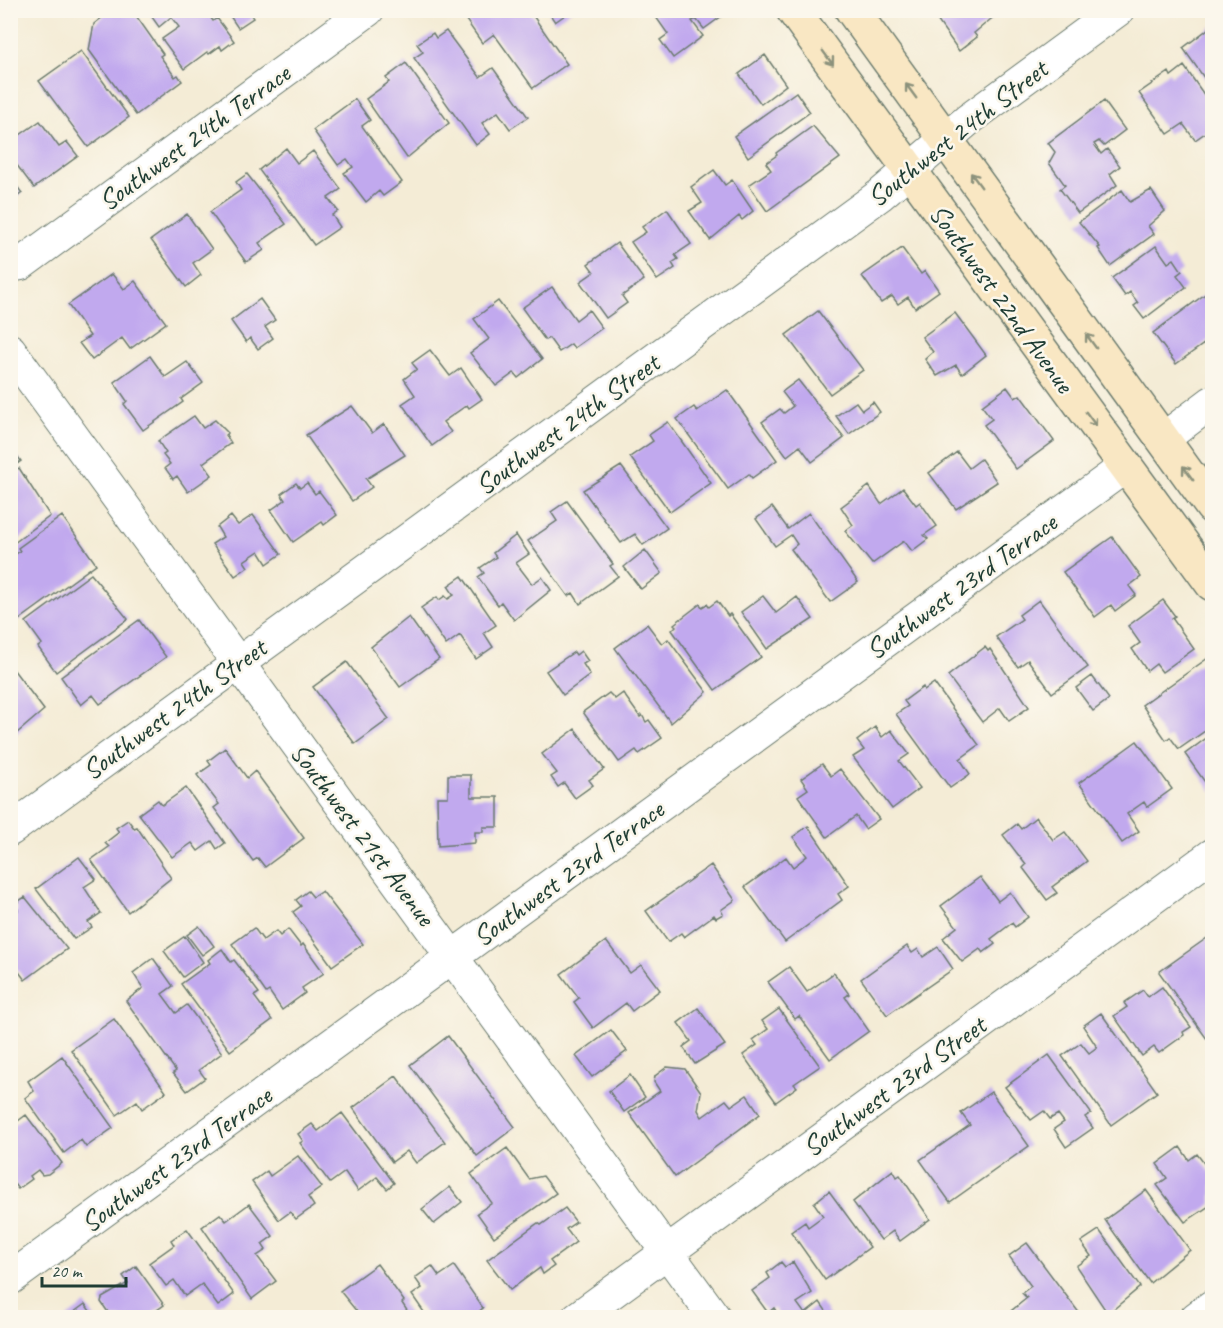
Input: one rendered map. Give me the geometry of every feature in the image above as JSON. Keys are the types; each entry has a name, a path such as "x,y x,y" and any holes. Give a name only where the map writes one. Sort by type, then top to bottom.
{"main road":[{"name":"Southwest 22nd Avenue","path":"793,10 1212,584"},
{"name":"Southwest 22nd Avenue","path":"852,10 1212,507"},
{"path":"1126,466 1163,439"}],"street":[{"name":"Southwest 24th Terrace","path":"14,270 368,10"},
{"name":"Southwest 24th Street","path":"10,830 871,202 945,138 1118,10"},
{"name":"Southwest 21st Avenue","path":"10,350 715,1317"},
{"path":"1163,439 1212,402"},
{"name":"Southwest 23rd Terrace","path":"10,1279 1126,466"},
{"name":"Southwest 23rd Street","path":"577,1317 1212,855"},
{"path":"1196,1317 1212,1306"}],"building":[{"path":"100,10 132,10 163,54 160,56 175,77 178,75 182,81 136,115 89,50 94,24 104,16"},
{"path":"147,10 205,10 213,21 217,18 234,41 222,50 220,46 209,54 207,52 184,69 162,39 179,27 171,17 159,27"},
{"path":"226,10 257,10 251,15 253,18 238,28"},
{"path":"480,10 529,10 567,64 533,88 494,34 482,43 466,20"},
{"path":"547,10 572,10 555,22"},
{"path":"651,10 724,10 726,13 704,29 696,19 692,21 703,36 673,58 660,40 668,34"},
{"path":"930,10 1002,10 974,33 977,37 959,51"},
{"path":"1212,26 1212,89 1183,48"},
{"path":"446,31 480,77 493,68 528,117 510,129 498,112 482,123 490,134 476,145 414,58 423,52 417,44 433,33 436,38"},
{"path":"81,51 129,117 88,147 39,81"},
{"path":"765,55 786,85 761,104 739,74"},
{"path":"406,63 449,123 407,158 366,99 389,82 386,78"},
{"path":"1184,66 1212,106 1212,128 1195,140 1183,124 1168,134 1139,93 1169,72 1171,76"},
{"path":"796,92 810,112 748,157 734,136"},
{"path":"355,99 370,120 362,126 402,182 383,196 379,191 366,202 344,173 353,167 347,159 338,165 313,130"},
{"path":"1104,101 1125,130 1104,146 1099,141 1094,144 1101,154 1107,149 1120,166 1110,174 1117,185 1078,213 1060,189 1065,185 1049,163 1055,152 1048,143"},
{"path":"40,121 59,147 67,142 78,156 34,188 10,156 10,142"},
{"path":"813,126 840,158 767,211 749,185 771,170 766,163 777,155 776,153"},
{"path":"286,148 297,163 313,151 341,189 328,198 338,211 332,215 340,227 314,245 259,170"},
{"path":"714,170 725,185 732,180 753,211 742,220 739,216 710,240 689,211 702,203 691,187"},
{"path":"247,174 286,224 259,243 264,250 246,262 210,212 241,190 236,182"},
{"path":"10,177 22,193 10,202"},
{"path":"1122,190 1130,202 1151,190 1165,211 1148,226 1154,234 1110,266 1098,248 1100,247 1079,222"},
{"path":"667,209 691,244 675,255 678,259 672,263 675,268 657,280 631,242 646,232 642,227"},
{"path":"187,214 212,249 193,263 201,275 186,287 151,240"},
{"path":"617,243 644,280 622,296 627,303 606,318 580,282 594,272 588,264"},
{"path":"1156,246 1168,263 1174,259 1182,271 1177,275 1186,287 1144,319 1134,306 1138,303 1130,292 1125,296 1112,278"},
{"path":"902,248 921,274 925,271 939,291 915,308 908,297 898,304 892,296 881,303 862,276"},
{"path":"112,274 124,289 135,281 166,323 130,349 122,338 92,360 79,343 90,336 68,305"},
{"path":"552,287 576,320 589,310 602,328 574,348 571,344 559,352 549,338 545,340 522,308"},
{"path":"1212,289 1212,338 1176,364 1153,333"},
{"path":"260,299 275,320 265,327 273,338 258,349 250,338 246,342 231,321"},
{"path":"498,301 542,359 518,378 514,373 496,386 470,353 489,339 474,319"},
{"path":"818,311 863,370 830,394 786,335"},
{"path":"955,313 986,355 962,374 956,365 937,376 925,359 933,352 922,337"},
{"path":"430,350 450,376 461,368 482,399 469,408 467,405 443,422 451,432 432,446 402,404 415,395 404,379 417,369 412,363"},
{"path":"150,356 165,377 187,362 203,383 181,399 183,402 143,430 124,404 127,401 114,382"},
{"path":"798,380 844,438 812,462 800,446 787,456 762,422 780,409 784,413 793,406 782,392"},
{"path":"1007,387 1015,398 1020,395 1054,441 1016,469 984,425 992,419 982,406"},
{"path":"727,390 777,460 752,478 749,474 728,489 677,419 694,407 697,411"},
{"path":"856,402 862,410 873,402 880,412 849,434 836,416"},
{"path":"352,406 372,433 384,424 405,455 366,479 372,487 352,501 306,435"},
{"path":"194,416 203,428 215,420 228,433 226,435 231,443 203,463 212,475 188,492 177,476 173,479 165,468 170,464 163,455 166,453 158,441"},
{"path":"668,422 711,483 670,512 630,457 653,441 649,435"},
{"path":"10,446 21,461 10,469"},
{"path":"957,452 969,468 981,459 997,482 956,509 929,473"},
{"path":"621,466 667,528 643,545 635,534 621,543 583,490"},
{"path":"19,468 50,516 10,546 10,474"},
{"path":"296,483 300,488 307,483 315,494 319,491 337,515 324,525 322,522 293,542 271,510 285,500 281,494"},
{"path":"869,486 881,504 903,488 916,505 920,502 937,526 924,535 928,539 912,551 904,541 872,564 845,531 853,525 841,507"},
{"path":"567,501 613,564 610,566 618,576 580,604 573,593 568,596 528,541 557,521 551,512"},
{"path":"772,507 788,529 809,513 858,582 830,602 791,549 797,544 791,535 775,546 756,519"},
{"path":"253,515 281,554 267,564 259,551 244,561 248,567 235,576 212,544 223,537 217,527 231,516 238,525"},
{"path":"62,516 96,564 19,620 10,608 10,558 20,551 18,548"},
{"path":"516,535 529,554 516,563 532,584 542,577 551,590 514,620 501,602 498,605 478,577 484,573 480,568 496,557 493,553"},
{"path":"1112,537 1141,577 1129,586 1136,595 1115,611 1111,605 1095,617 1063,572"},
{"path":"645,550 662,573 641,589 624,567"},
{"path":"91,574 128,619 56,672 38,647 42,644 26,622"},
{"path":"462,576 496,625 484,633 493,647 476,659 460,635 446,645 421,608 437,597 439,600 445,596 448,599 454,595 448,586"},
{"path":"763,596 776,613 797,597 813,619 767,649 741,612"},
{"path":"1039,600 1088,667 1052,693 1028,660 1018,667 996,637 1022,619 1019,615"},
{"path":"1163,600 1175,616 1172,618 1194,649 1162,672 1156,664 1147,671 1132,649 1140,643 1128,626"},
{"path":"717,601 728,616 730,614 761,657 715,690 672,630 676,626 674,624 700,604 702,607 707,604 709,607"},
{"path":"409,617 439,659 400,687 371,647"},
{"path":"139,620 166,657 100,704 93,695 81,705 61,677"},
{"path":"647,624 662,644 668,639 707,692 671,723 615,648"},
{"path":"985,647 988,651 990,649 1029,707 1009,721 1000,708 982,722 948,676"},
{"path":"581,651 588,661 583,664 590,675 563,695 546,671 574,652 576,655"},
{"path":"1208,658 1212,665 1212,726 1179,749 1170,737 1166,740 1142,705"},
{"path":"347,662 389,719 355,744 313,687"},
{"path":"10,665 44,710 10,739"},
{"path":"1092,676 1109,699 1093,711 1076,688"},
{"path":"934,683 979,745 960,759 970,774 950,788 896,714 908,706 904,701 923,687 924,690"},
{"path":"609,693 615,699 623,693 640,717 642,715 646,722 649,720 662,738 639,754 636,750 619,762 583,712"},
{"path":"875,727 882,737 891,730 909,754 899,761 920,788 892,809 853,757 864,750 857,741"},
{"path":"575,729 604,769 589,780 593,785 575,798 564,783 558,787 551,777 557,773 542,754"},
{"path":"1212,734 1212,792 1185,754"},
{"path":"1137,741 1172,789 1147,807 1144,802 1127,814 1139,831 1122,843 1079,783"},
{"path":"225,748 247,778 255,771 304,838 265,867 258,858 253,861 214,808 219,804 197,775 211,765 208,761"},
{"path":"822,764 831,776 840,769 879,819 865,829 856,816 827,837 798,796 808,789 801,779"},
{"path":"448,775 471,775 471,797 498,797 498,827 483,827 483,832 475,832 475,843 438,846 437,797 448,797"},
{"path":"186,788 225,843 217,849 212,841 198,851 192,843 172,857 139,814 158,800 162,805"},
{"path":"1036,817 1053,840 1065,832 1087,861 1052,887 1057,893 1047,900 1023,868 1026,865 1003,835 1017,824 1021,829"},
{"path":"128,820 134,828 137,827 171,878 128,912 91,860 109,847 105,843 119,832 116,828"},
{"path":"808,826 849,886 838,894 842,900 785,942 745,887 786,857 793,867 807,856 793,837"},
{"path":"79,857 96,879 84,887 101,913 88,922 92,927 74,939 36,889"},
{"path":"711,865 735,900 721,910 723,914 716,918 714,915 684,937 681,933 668,942 646,911"},
{"path":"980,877 998,901 1010,892 1028,917 1015,927 1012,923 991,939 995,944 983,953 980,949 962,962 943,938 957,927 941,906"},
{"path":"308,891 313,897 322,891 363,944 332,966 293,912 301,906 296,900"},
{"path":"25,897 67,949 25,980 10,960 10,915 18,910 14,904"},
{"path":"199,926 214,946 202,955 187,935"},
{"path":"254,928 263,940 276,931 280,936 288,929 301,946 303,944 324,973 302,988 305,993 282,1010 269,991 266,993 232,944"},
{"path":"185,936 203,962 183,977 164,951"},
{"path":"1207,938 1212,947 1212,1035 1207,1039 1159,972"},
{"path":"606,941 630,973 641,965 660,990 632,1011 626,1003 593,1028 574,1002 579,998 561,974"},
{"path":"907,946 912,953 918,949 923,957 938,947 953,969 887,1015 861,979"},
{"path":"222,949 231,962 234,960 259,993 254,996 272,1020 230,1051 181,984 210,963 208,960"},
{"path":"153,958 173,986 162,994 176,1013 187,1005 222,1053 199,1070 205,1078 187,1091 173,1073 176,1071 126,1001 143,988 133,973"},
{"path":"789,967 807,992 834,973 849,994 845,997 869,1031 830,1059 799,1016 795,1019 768,982"},
{"path":"1162,987 1191,1027 1159,1053 1154,1047 1142,1056 1114,1016 1127,1007 1124,1003 1143,990 1148,997"},
{"path":"698,1008 725,1045 695,1064 683,1047 691,1041 678,1023"},
{"path":"779,1009 820,1066 794,1084 797,1087 776,1102 743,1055 757,1045 753,1040 768,1029 762,1021"},
{"path":"1101,1013 1157,1092 1111,1125 1062,1056 1081,1043 1089,1053 1097,1047 1083,1026"},
{"path":"114,1019 166,1092 142,1109 137,1101 117,1115 71,1050"},
{"path":"611,1030 627,1051 592,1077 576,1056"},
{"path":"448,1036 515,1127 477,1156 410,1065"},
{"path":"1049,1055 1091,1113 1085,1117 1093,1128 1066,1147 1054,1129 1064,1122 1058,1114 1050,1119 1044,1111 1031,1120 1005,1087"},
{"path":"62,1056 113,1128 86,1147 81,1140 64,1153 25,1098 34,1091 28,1081"},
{"path":"667,1067 685,1069 701,1092 698,1110 702,1117 726,1100 731,1106 747,1095 760,1114 675,1177 629,1113 660,1091 654,1082 655,1076"},
{"path":"630,1075 645,1097 624,1112 609,1091"},
{"path":"396,1076 445,1142 416,1163 407,1151 392,1162 353,1108"},
{"path":"991,1092 1029,1146 950,1202 920,1160 970,1125 961,1113"},
{"path":"342,1113 394,1183 387,1189 377,1177 358,1191 345,1172 330,1183 300,1143 303,1141 298,1134 312,1124 318,1131"},
{"path":"26,1115 62,1163 48,1174 42,1175 38,1170 30,1176 32,1179 18,1189 10,1179 10,1127"},
{"path":"1180,1147 1189,1160 1197,1154 1212,1174 1212,1204 1185,1222 1157,1185 1167,1178 1157,1164"},
{"path":"507,1148 529,1179 543,1176 556,1193 494,1237 477,1213 492,1203 471,1174"},
{"path":"298,1156 322,1187 308,1197 314,1206 296,1219 290,1212 279,1220 252,1182 267,1171 270,1176"},
{"path":"893,1170 897,1177 900,1175 930,1219 900,1241 893,1231 881,1240 853,1202"},
{"path":"450,1187 462,1202 434,1224 422,1209"},
{"path":"1146,1190 1190,1250 1150,1283 1105,1220"},
{"path":"829,1191 870,1247 825,1280 791,1232 805,1222 808,1227 823,1216 814,1203"},
{"path":"249,1204 273,1236 262,1244 266,1250 257,1256 276,1281 252,1299 202,1227 220,1214 226,1221"},
{"path":"565,1208 576,1222 566,1229 576,1242 550,1261 554,1266 543,1274 540,1268 510,1290 487,1260 538,1223 541,1225"},
{"path":"187,1229 234,1294 218,1306 202,1284 185,1296 174,1280 166,1286 149,1263 174,1245 171,1240"},
{"path":"1099,1230 1140,1287 1108,1314 1076,1266 1091,1256 1081,1242"},
{"path":"1027,1243 1083,1318 1016,1318 1011,1311 1027,1298 1022,1293 1031,1286 1009,1256"},
{"path":"781,1262 785,1267 793,1262 812,1293 797,1303 805,1314 820,1302 831,1318 780,1318 774,1308 768,1313 752,1291 770,1278 767,1273"},
{"path":"377,1264 404,1301 402,1303 412,1318 362,1318 340,1291"},
{"path":"136,1266 164,1305 153,1313 157,1318 112,1318 101,1302 102,1298 128,1283 123,1276"},
{"path":"432,1266 439,1276 454,1266 483,1308 471,1318 428,1318 412,1295 422,1288 415,1278"},
{"path":"85,1304 95,1318 66,1318"}]}
